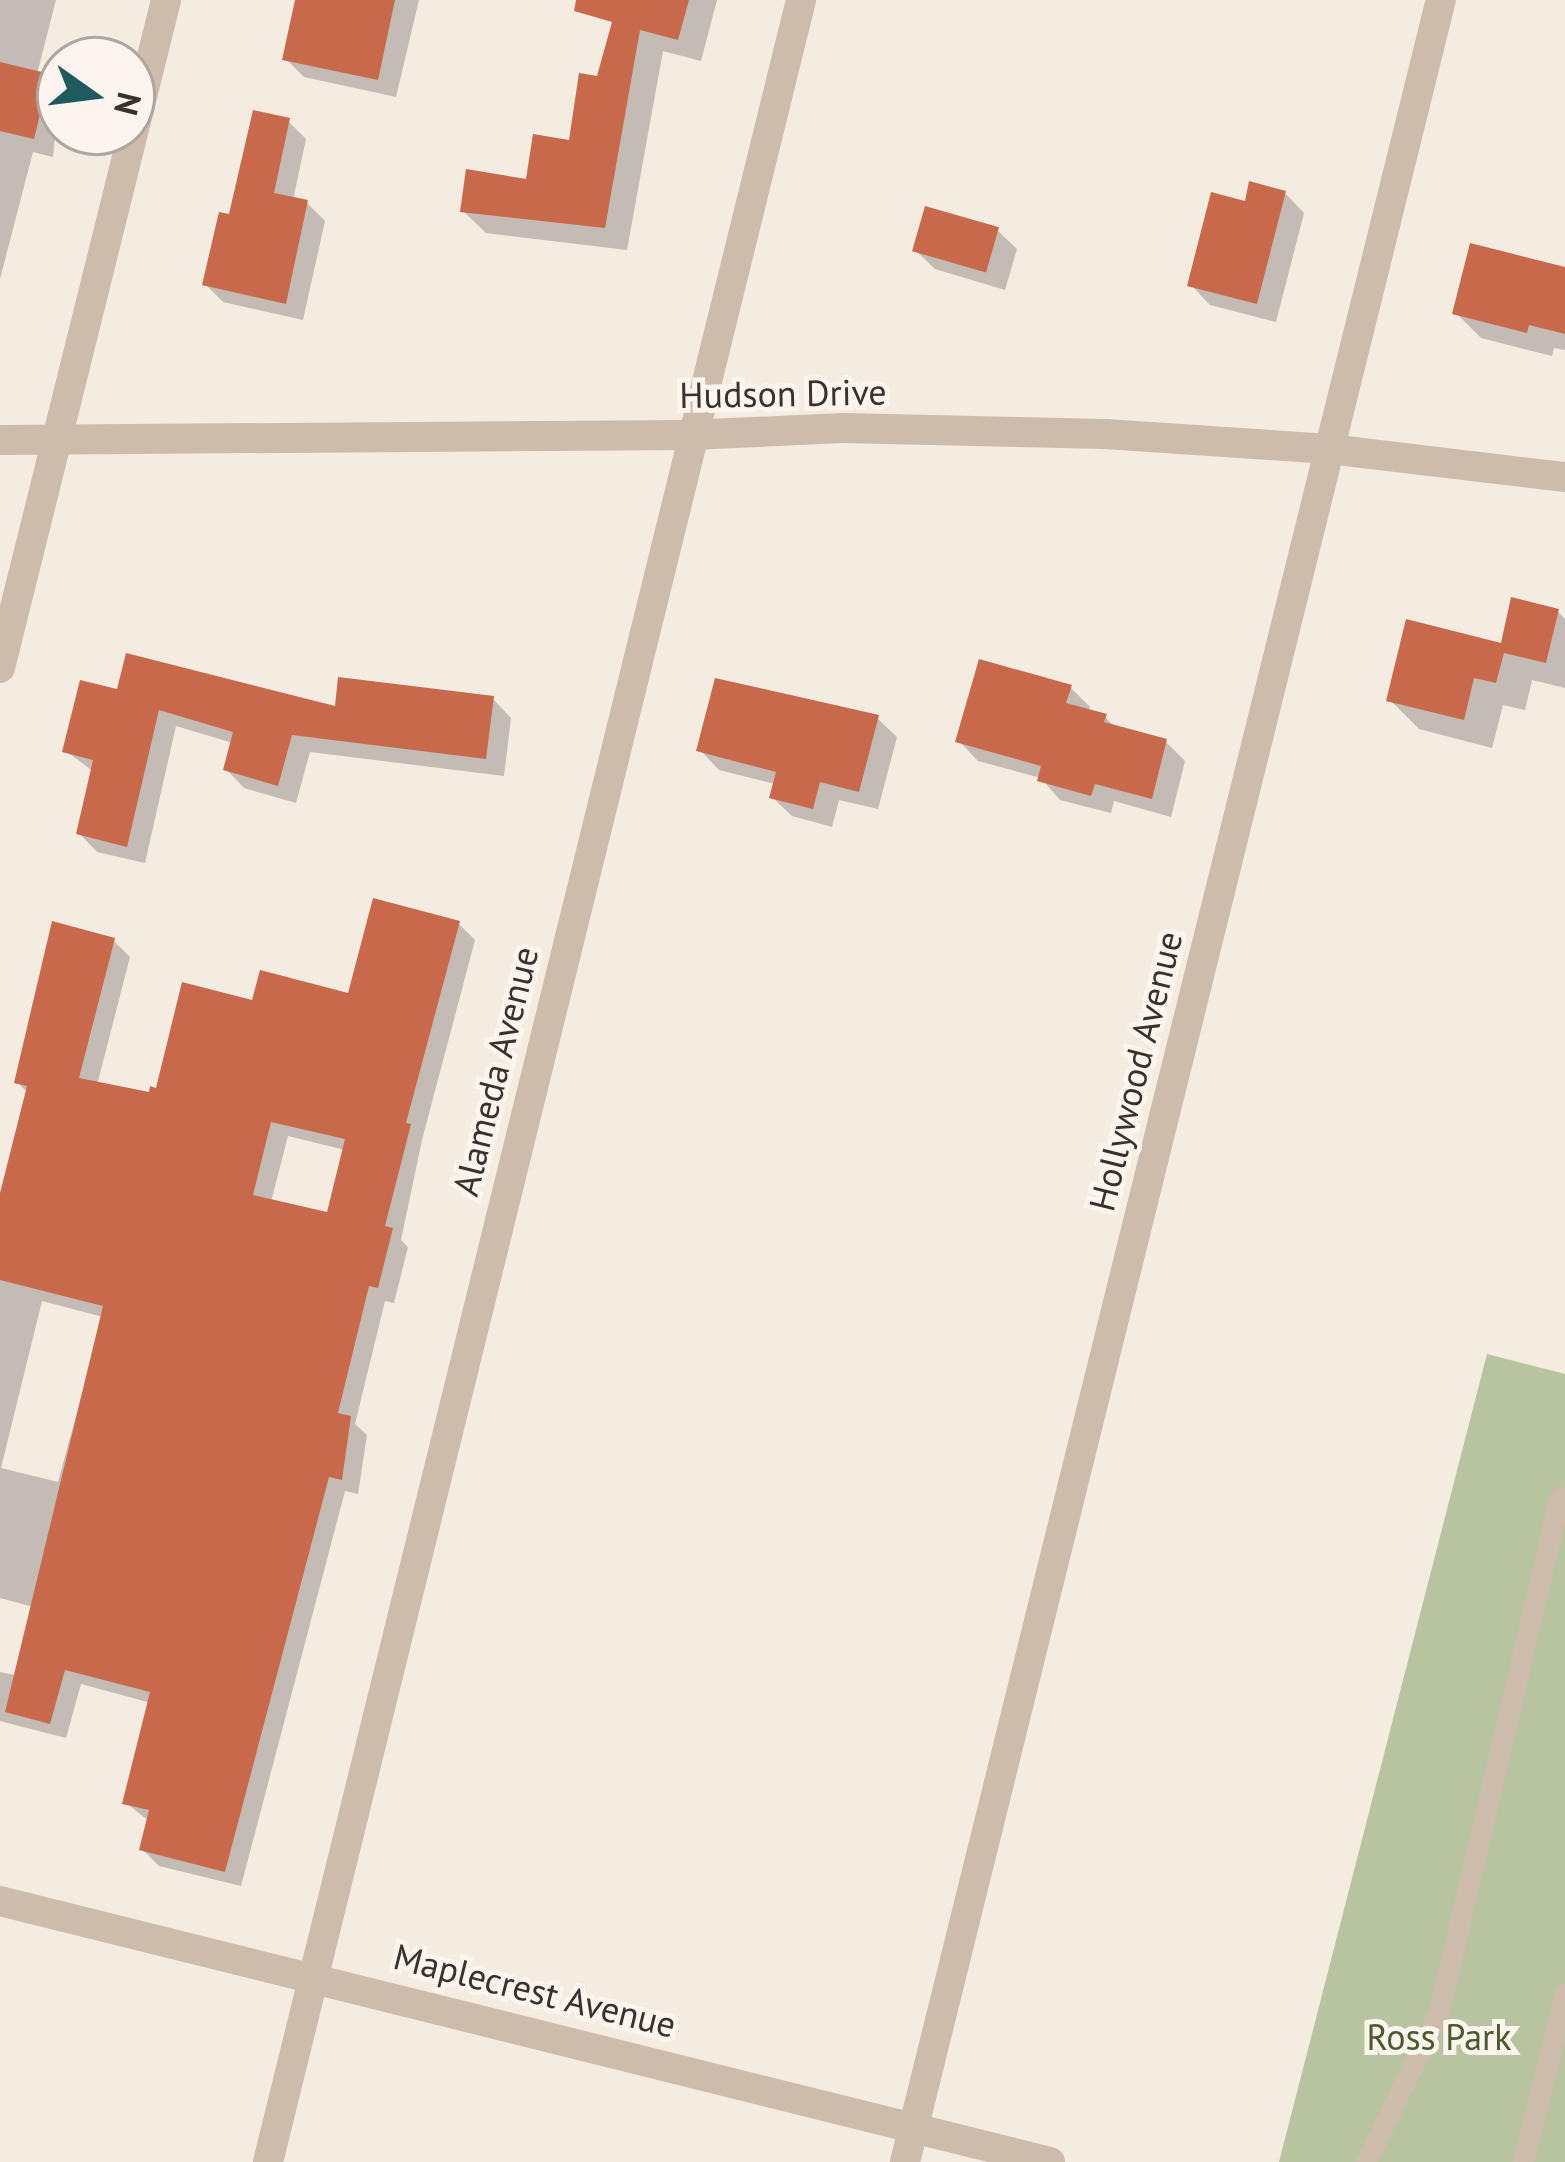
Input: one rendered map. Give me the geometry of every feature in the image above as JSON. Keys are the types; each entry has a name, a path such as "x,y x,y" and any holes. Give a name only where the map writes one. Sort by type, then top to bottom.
{"street":[{"path":"0,668 166,0"},
{"name":"Alameda Avenue","path":"268,2162 690,435 801,0"},
{"name":"Hollywood Avenue","path":"905,2162 1441,0"},
{"name":"Hudson Drive","path":"0,440 690,435 867,428 1105,434 1329,449 1565,477"},
{"name":"Maplecrest Avenue","path":"0,1901 314,1975 1050,2162"}],"lane":[{"path":"1366,2162 1439,2011 1559,1498 1565,1495"},
{"path":"1522,2162 1565,1993"}],"green space":[{"name":"Ross Park","path":"1487,1354 1565,1374 1565,2162 1279,2162"}],"building":[{"path":"295,0 395,0 378,80 282,60"},
{"path":"576,0 689,0 678,40 640,30 605,228 460,212 466,169 526,179 533,134 569,140 579,73 597,76 612,22 574,11"},
{"path":"0,62 36,71 34,139 0,131"},
{"path":"253,110 290,118 274,193 308,200 286,304 202,285 219,212 229,214"},
{"path":"1249,181 1286,191 1257,304 1187,286 1211,192 1245,201"},
{"path":"925,206 999,227 986,272 912,251"},
{"path":"1470,243 1565,267 1565,334 1529,325 1527,333 1452,314"},
{"path":"1511,597 1559,609 1546,663 1504,653 1496,683 1474,678 1464,720 1386,701 1406,619 1501,643"},
{"path":"126,653 335,706 338,677 494,696 486,759 292,735 278,786 223,770 233,732 159,710 127,847 76,834 93,760 62,752 80,680 117,689"},
{"path":"979,659 1072,685 1066,703 1107,714 1104,722 1167,739 1152,799 1095,784 1091,796 1037,781 1041,766 955,742"},
{"path":"715,678 879,715 859,792 820,782 813,809 769,798 776,772 696,751"},
{"path":"373,898 460,921 406,1123 411,1124 385,1226 393,1228 378,1288 369,1286 338,1413 351,1416 342,1480 329,1477 225,1872 139,1850 149,1810 122,1804 150,1692 65,1670 50,1724 5,1712 103,1306 0,1280 0,1193 27,1086 14,1083 52,921 115,938 79,1078 149,1092 150,1086 156,1088 182,982 252,1000 260,970 348,993","holes":["271,1122 345,1139 327,1212 253,1195"]}]}
